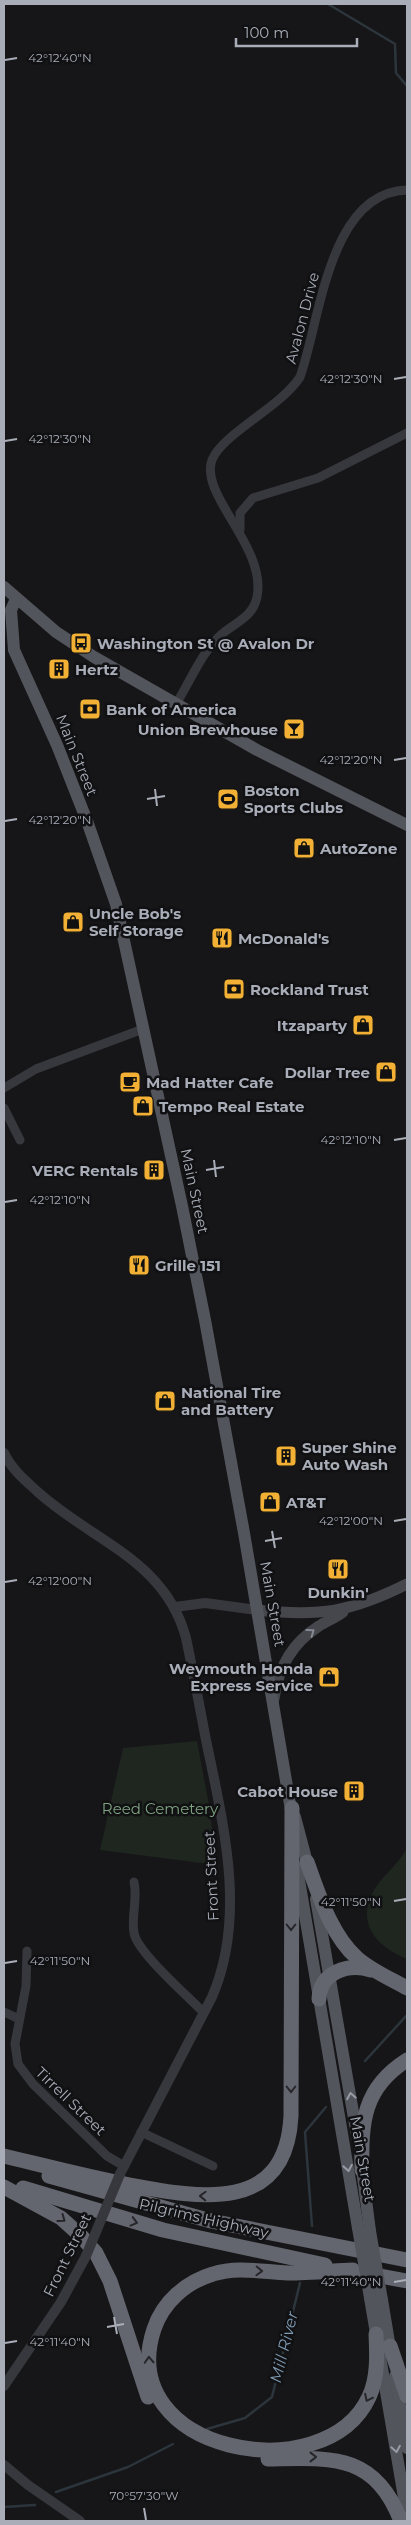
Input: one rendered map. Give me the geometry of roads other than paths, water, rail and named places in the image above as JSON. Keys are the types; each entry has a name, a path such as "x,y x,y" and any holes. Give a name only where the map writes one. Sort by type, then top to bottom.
{"highway":[{"path":"4,2156 114,2182 200,2196 223,2195 244,2190 262,2180 276,2166 288,2143 291,2116 292,1808"},
{"path":"307,1862 327,1912 343,1942 357,1958 407,1988"},
{"path":"319,1999 322,1985 330,1975 340,1970 358,1967 381,1974"},
{"path":"362,2170 362,2134 367,2105 381,2082 407,2060"},
{"name":"Pilgrims Highway","path":"4,2161 152,2206 283,2237 407,2260"},
{"name":"Pilgrims Highway","path":"4,2182 163,2230 407,2281"},
{"path":"4,2187 60,2218 82,2236 96,2253 110,2281 148,2398 170,2429 194,2444 232,2455 265,2459 318,2457 349,2464 380,2486 391,2500 401,2521"},
{"path":"283,2237 407,2251"},
{"path":"352,2270 288,2273 226,2271 212,2274 192,2283 169,2301 156,2324 149,2351 154,2386 161,2402 175,2419 189,2430 206,2438 247,2448 270,2449 299,2446 335,2434 350,2424 362,2410 374,2381 376,2334"},
{"path":"390,2346 407,2396"}],"main road":[{"path":"8,596 68,641 176,704 264,753 407,826"},
{"name":"Main Street","path":"8,596 14,650 57,745 103,864 116,904 143,1029 205,1320 292,1808 299,1881 319,1999 376,2299 390,2346 407,2448"},
{"path":"4,634 14,650"},
{"path":"274,1704 280,1671 294,1647 320,1625 348,1609 381,1597 407,1584"},
{"path":"257,1610 313,1614 348,1609"},
{"name":"Main Street","path":"292,1808 307,1862 330,1975 362,2170 364,2229"},
{"name":"Main Street","path":"376,2299 376,2334 407,2515"}],"street":[{"name":"Avalon Drive","path":"176,704 216,640 242,621 254,606 258,588 257,569 241,536 213,488 210,470 211,461 220,447 277,403 300,377 328,272 337,250 350,227 362,211 380,196 396,190 407,190"},
{"name":"Avalon Drive","path":"241,536 240,513 252,498 318,478 407,433"},
{"path":"4,1088 36,1069 143,1029"},
{"path":"4,1108 20,1140"},
{"name":"Front Street","path":"4,1453 21,1477 50,1504 121,1551 146,1571 163,1589 175,1607 186,1638 217,1790 228,1872 230,1914 224,1956 217,1984 122,2170 86,2256 62,2302 4,2386"},
{"path":"175,1607 205,1603 257,1610"},
{"path":"134,1882 134,1929 136,1940 203,2012"},
{"name":"Tirrell Street","path":"27,1951 26,1986 16,2035 16,2056 26,2076 122,2170"},
{"path":"4,2012 20,2018"},
{"path":"141,2132 213,2166"},
{"path":"4,2465 28,2486 80,2521"}],"waterway":[{"path":"328,4 395,44 396,73 407,86"},
{"name":"Mill River","path":"365,2061 407,2015"},
{"name":"Mill River","path":"312,2226 305,2132 326,2107"},
{"name":"Mill River","path":"207,2429 245,2418 272,2397 300,2283"},
{"name":"Mill River","path":"56,2492 128,2467 173,2444"},
{"name":"Mill River","path":"4,2507 35,2505"}],"place":[{"name":"Washington St @ Avalon Dr","path":"81,643"},
{"name":"Hertz","path":"59,669"},
{"name":"Bank of America","path":"90,709"},
{"name":"Union Brewhouse","path":"294,729"},
{"name":"Boston Sports Clubs","path":"228,799"},
{"name":"AutoZone","path":"304,848"},
{"name":"Uncle Bob's Self Storage","path":"73,922"},
{"name":"McDonald's","path":"222,938"},
{"name":"Rockland Trust","path":"234,989"},
{"name":"Itzaparty","path":"363,1025"},
{"name":"Dollar Tree","path":"386,1072"},
{"name":"Mad Hatter Cafe","path":"130,1082"},
{"name":"Tempo Real Estate","path":"143,1106"},
{"name":"VERC Rentals","path":"154,1170"},
{"name":"Grille 151","path":"139,1265"},
{"name":"National Tire and Battery","path":"165,1401"},
{"name":"Super Shine Auto Wash","path":"286,1456"},
{"name":"AT&T","path":"270,1502"},
{"name":"Dunkin'","path":"338,1569"},
{"name":"Weymouth Honda Express Service","path":"329,1677"},
{"name":"Cabot House","path":"354,1791"}],"park label":[{"name":"Reed Cemetery","path":"160,1808"}]}
